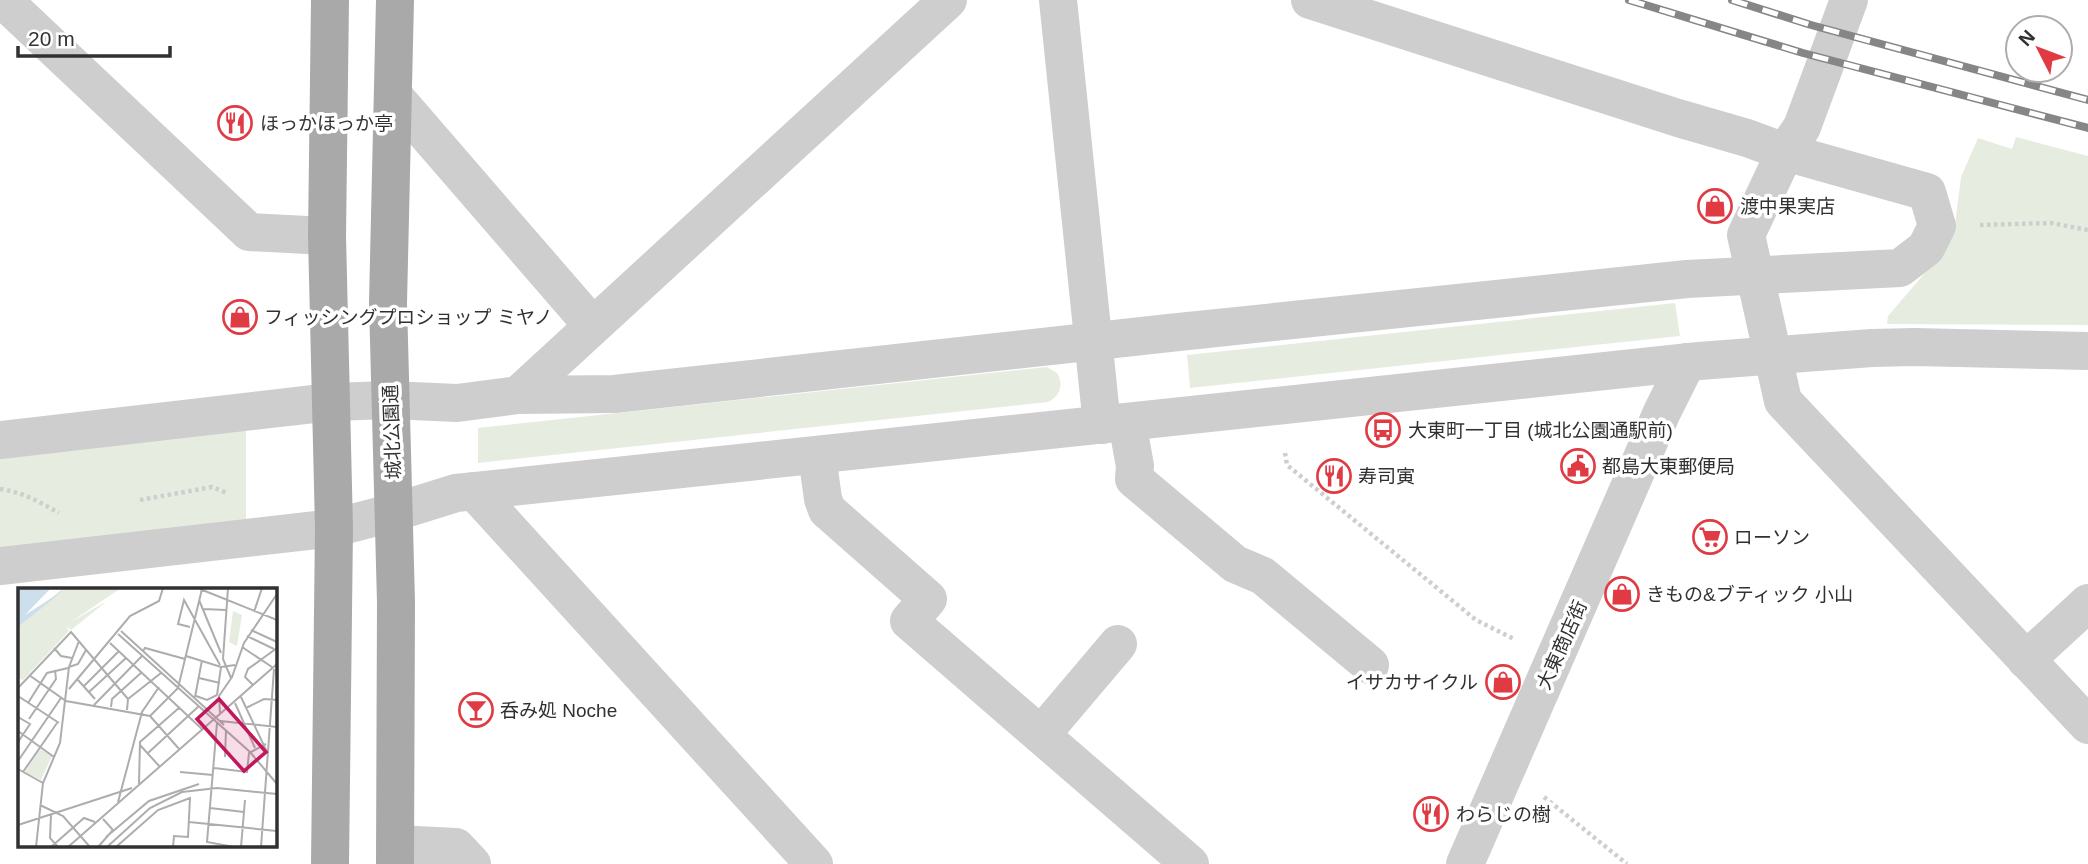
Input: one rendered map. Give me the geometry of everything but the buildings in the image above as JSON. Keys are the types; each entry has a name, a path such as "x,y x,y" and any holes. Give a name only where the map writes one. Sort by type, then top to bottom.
{"main road":[{"path":"330,0 327,236 334,528 330,864"},
{"name":"城北公園通","path":"395,854 395,512 390,400 389,261 396,0"}],"street":[{"path":"3,0 250,232 327,236"},
{"path":"518,395 948,0"},
{"path":"1058,0 1093,342 1114,423 1135,466 1134,479 1235,564 1263,576 1370,665"},
{"path":"0,440 331,402 390,400 457,403 518,395 614,394 1687,279 1900,268 1926,248 1937,226 1927,192 1785,152 1310,0"},
{"path":"1849,0 1801,127 1785,152 1746,235 1783,401 2088,725"},
{"path":"393,95 592,325"},
{"path":"0,566 334,528 456,493 1687,362 1773,354 1914,347 2088,351"},
{"name":"大東商店街","path":"1465,864 1687,362"},
{"path":"817,455 827,510 928,599 909,621 1190,864"},
{"path":"474,491 814,864"},
{"path":"2026,660 2088,603"},
{"path":"1041,735 1118,644"},
{"path":"395,854 456,847 472,864"}],"path":[{"path":"1937,226 2051,223 2088,230"},
{"path":"1285,453 1287,465 1476,620 1555,660"},
{"path":"132,502 212,487 234,495"},
{"path":"0,489 34,499 61,513 69,513"},
{"path":"1506,772 1519,778 1568,815 1627,864"}],"shaded area":[{"path":"2016,137 2088,156 2088,325 1887,324 1888,316 1948,246 1954,233 1961,177 1978,138 2012,149"},
{"path":"1675,303 1680,336 1190,388 1187,355"},
{"path":"1047,367 1057,373 1060,386 1058,394 1048,402 478,463 478,428"},
{"path":"246,428 246,522 0,551 0,452"}],"railway":[{"path":"1629,0 1803,53 2088,128"},
{"path":"1732,0 1811,25 2088,100"}],"place":[{"name":"ほっかほっか亭","path":"235,123"},
{"name":"渡中果実店","path":"1715,206"},
{"name":"フィッシングプロショップ ミヤノ","path":"240,317"},
{"name":"大東町一丁目 (城北公園通駅前)","path":"1383,430"},
{"name":"都島大東郵便局","path":"1578,466"},
{"name":"寿司寅","path":"1334,476"},
{"name":"ローソン","path":"1710,537"},
{"name":"きもの&ブティック 小山","path":"1622,594"},
{"name":"イサカサイクル","path":"1503,682"},
{"name":"呑み処 Noche","path":"476,710"},
{"name":"わらじの樹","path":"1431,814"}]}
